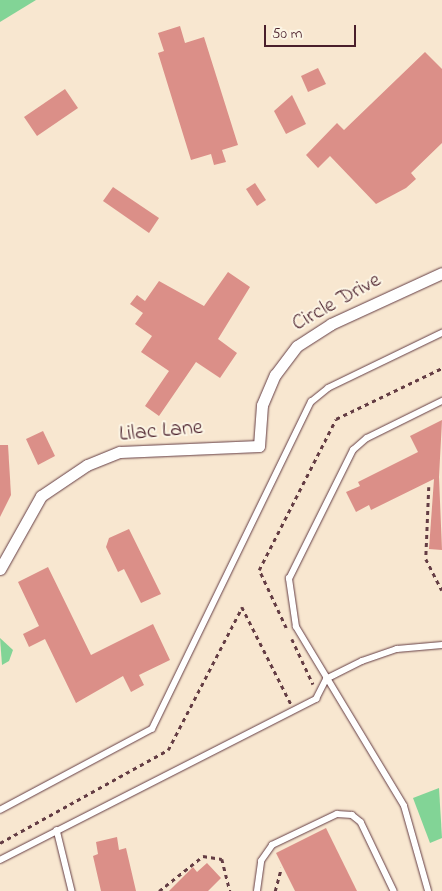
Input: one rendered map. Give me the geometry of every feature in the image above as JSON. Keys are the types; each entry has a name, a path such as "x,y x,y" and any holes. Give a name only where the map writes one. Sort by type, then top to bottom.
{"street":[{"name":"Circle Drive","path":"259,446 262,405 275,375 298,346 338,320 442,273"},
{"name":"Lilac Lane","path":"0,569 41,496 87,465 120,452 259,446"}],"lane":[{"path":"0,810 152,729 311,402 328,388 442,333"},
{"path":"428,891 412,826 398,792 326,679 296,627 290,569 353,450 367,438 442,401"},
{"path":"0,860 294,710 319,696 326,679 380,653 442,645"},
{"path":"257,891 261,861 272,845 337,814 352,815 361,822 394,891"},
{"path":"57,830 72,891"}],"path":[{"path":"429,487 426,559 442,590"},
{"path":"0,844 168,750 242,607 294,710"},
{"path":"159,891 204,856 222,859 230,891"},
{"path":"275,891 282,868"}],"green space":[{"path":"0,0 36,0 0,22"},
{"path":"0,638 13,650 9,661 2,665"},
{"path":"439,788 442,838 430,843 413,798"}],"building":[{"path":"180,26 185,43 204,37 238,145 222,150 226,162 214,165 211,154 191,160 158,53 164,51 158,33"},
{"path":"425,52 442,69 442,143 411,173 416,179 406,188 376,204 330,156 318,168 306,155 337,123 344,130"},
{"path":"318,68 326,84 308,92 301,76"},
{"path":"65,89 78,108 37,136 24,117"},
{"path":"292,95 306,124 286,134 274,111"},
{"path":"255,183 266,200 257,206 246,189"},
{"path":"113,187 159,218 149,233 103,201"},
{"path":"228,272 250,287 218,339 237,353 220,378 196,362 159,416 145,406 169,371 141,352 152,336 135,324 143,313 130,304 137,295 145,301 159,281 204,306"},
{"path":"442,420 439,477 442,550 429,549 434,479 371,510 369,505 356,512 346,492 360,486 358,482 418,452 410,436"},
{"path":"43,431 55,456 38,465 26,439"},
{"path":"0,445 8,445 11,495 0,517"},
{"path":"129,529 161,594 141,603 124,569 118,572 106,547 109,538"},
{"path":"48,567 91,655 153,624 170,660 139,675 144,685 131,692 123,676 76,703 45,639 29,647 23,634 39,626 18,582"},
{"path":"326,828 357,891 295,891 276,853"},
{"path":"117,837 119,850 126,848 136,891 101,891 93,856 98,854 96,842"},
{"path":"207,863 221,878 208,891 169,891 193,867 197,872"}]}
